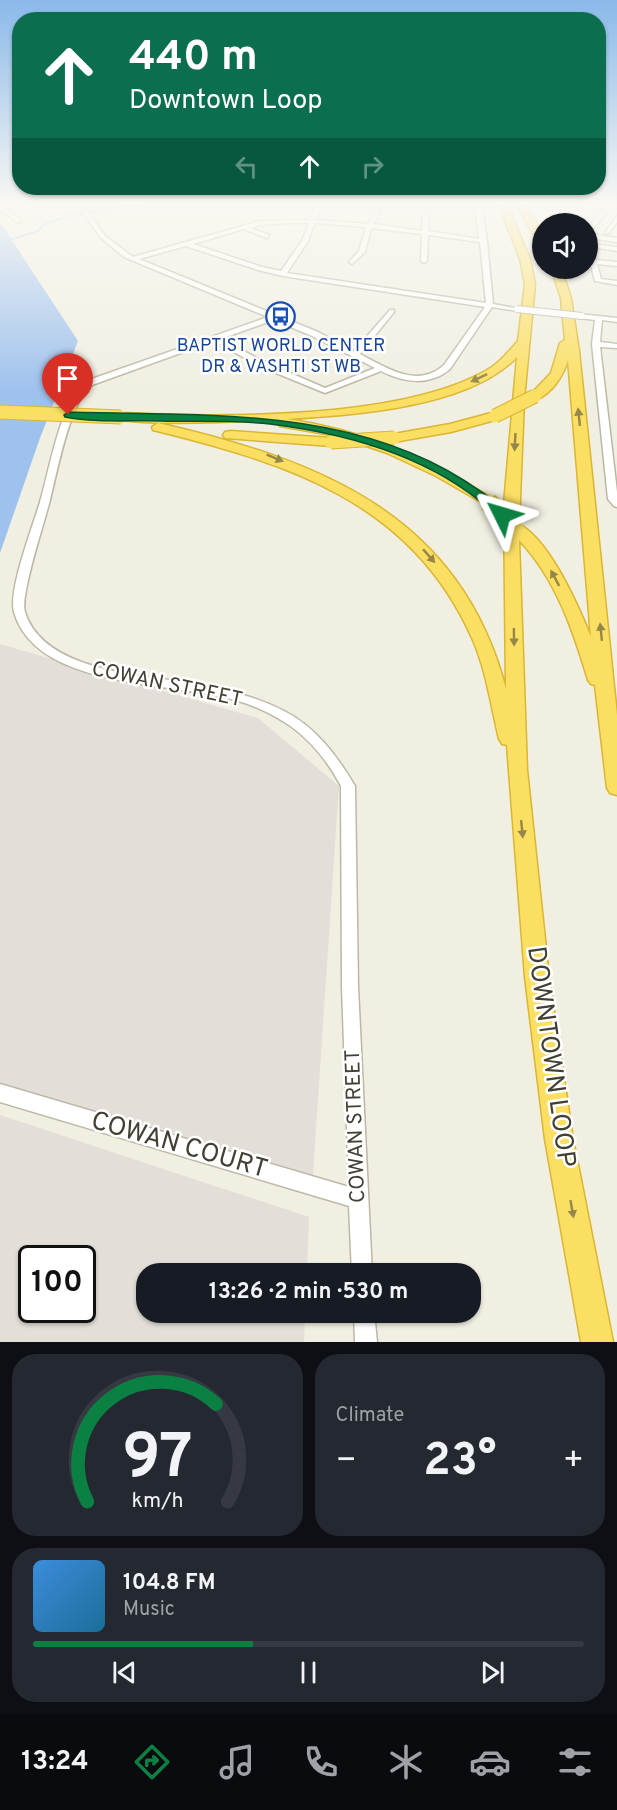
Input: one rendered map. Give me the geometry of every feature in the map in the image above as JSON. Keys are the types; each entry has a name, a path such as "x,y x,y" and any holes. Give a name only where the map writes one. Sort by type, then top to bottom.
{"highway":[{"path":"517,770 511,504 524,342 531,296 526,266"},
{"path":"562,279 567,299 568,330 573,351 607,711 617,788"},
{"path":"0,412 155,423 265,438 331,442 394,438 451,428 495,416 535,396 556,377 562,364 568,330"},
{"path":"155,423 274,416 394,404 426,397 479,379 497,369 524,342"},
{"path":"0,417 120,420"},
{"path":"155,423 268,421 333,431 381,445 414,458 449,476 488,501 530,541 553,572 575,619 607,711"},
{"path":"155,423 234,444 310,472 373,508 426,552 453,588 480,637 489,662 517,770"},
{"name":"DOWNTOWN LOOP","path":"517,770 537,977 558,1128 597,1342"}],"street":[{"path":"148,266 275,317 404,378 428,378 439,374 447,367 490,305 486,266"},
{"path":"250,266 314,280 517,309 617,320"},
{"path":"283,274 289,266"},
{"path":"598,278 617,275"},
{"path":"598,278 617,283"},
{"path":"356,354 392,311"},
{"path":"215,339 275,317"},
{"path":"599,318 596,344 606,399 613,499 617,504"},
{"path":"215,339 262,364 325,391 382,368"},
{"name":"COWAN STREET","path":"215,339 81,388 66,428 30,555 18,610 30,635 38,644 70,662 91,670 223,693 252,702 288,718 307,733 337,766 348,786 350,987 361,1263"},
{"path":"596,344 617,346"},
{"name":"COWAN COURT","path":"0,1093 358,1199"},
{"path":"365,1323 366,1342"}],"shaded area":[{"path":"0,644 258,718 339,786 312,1189 0,1085"},
{"path":"0,1115 309,1217 307,1263 136,1263 136,1323 305,1323 304,1342 0,1342"}],"water":[{"path":"0,266 29,266 78,341 40,438 0,553"}],"place":[{"name":"BAPTIST WORLD CENTER DR & VASHTI ST WB","path":"281,317"}],"route":[{"path":"68,415 268,421 333,431 381,445 414,458 449,476 488,501 502,515"}]}
